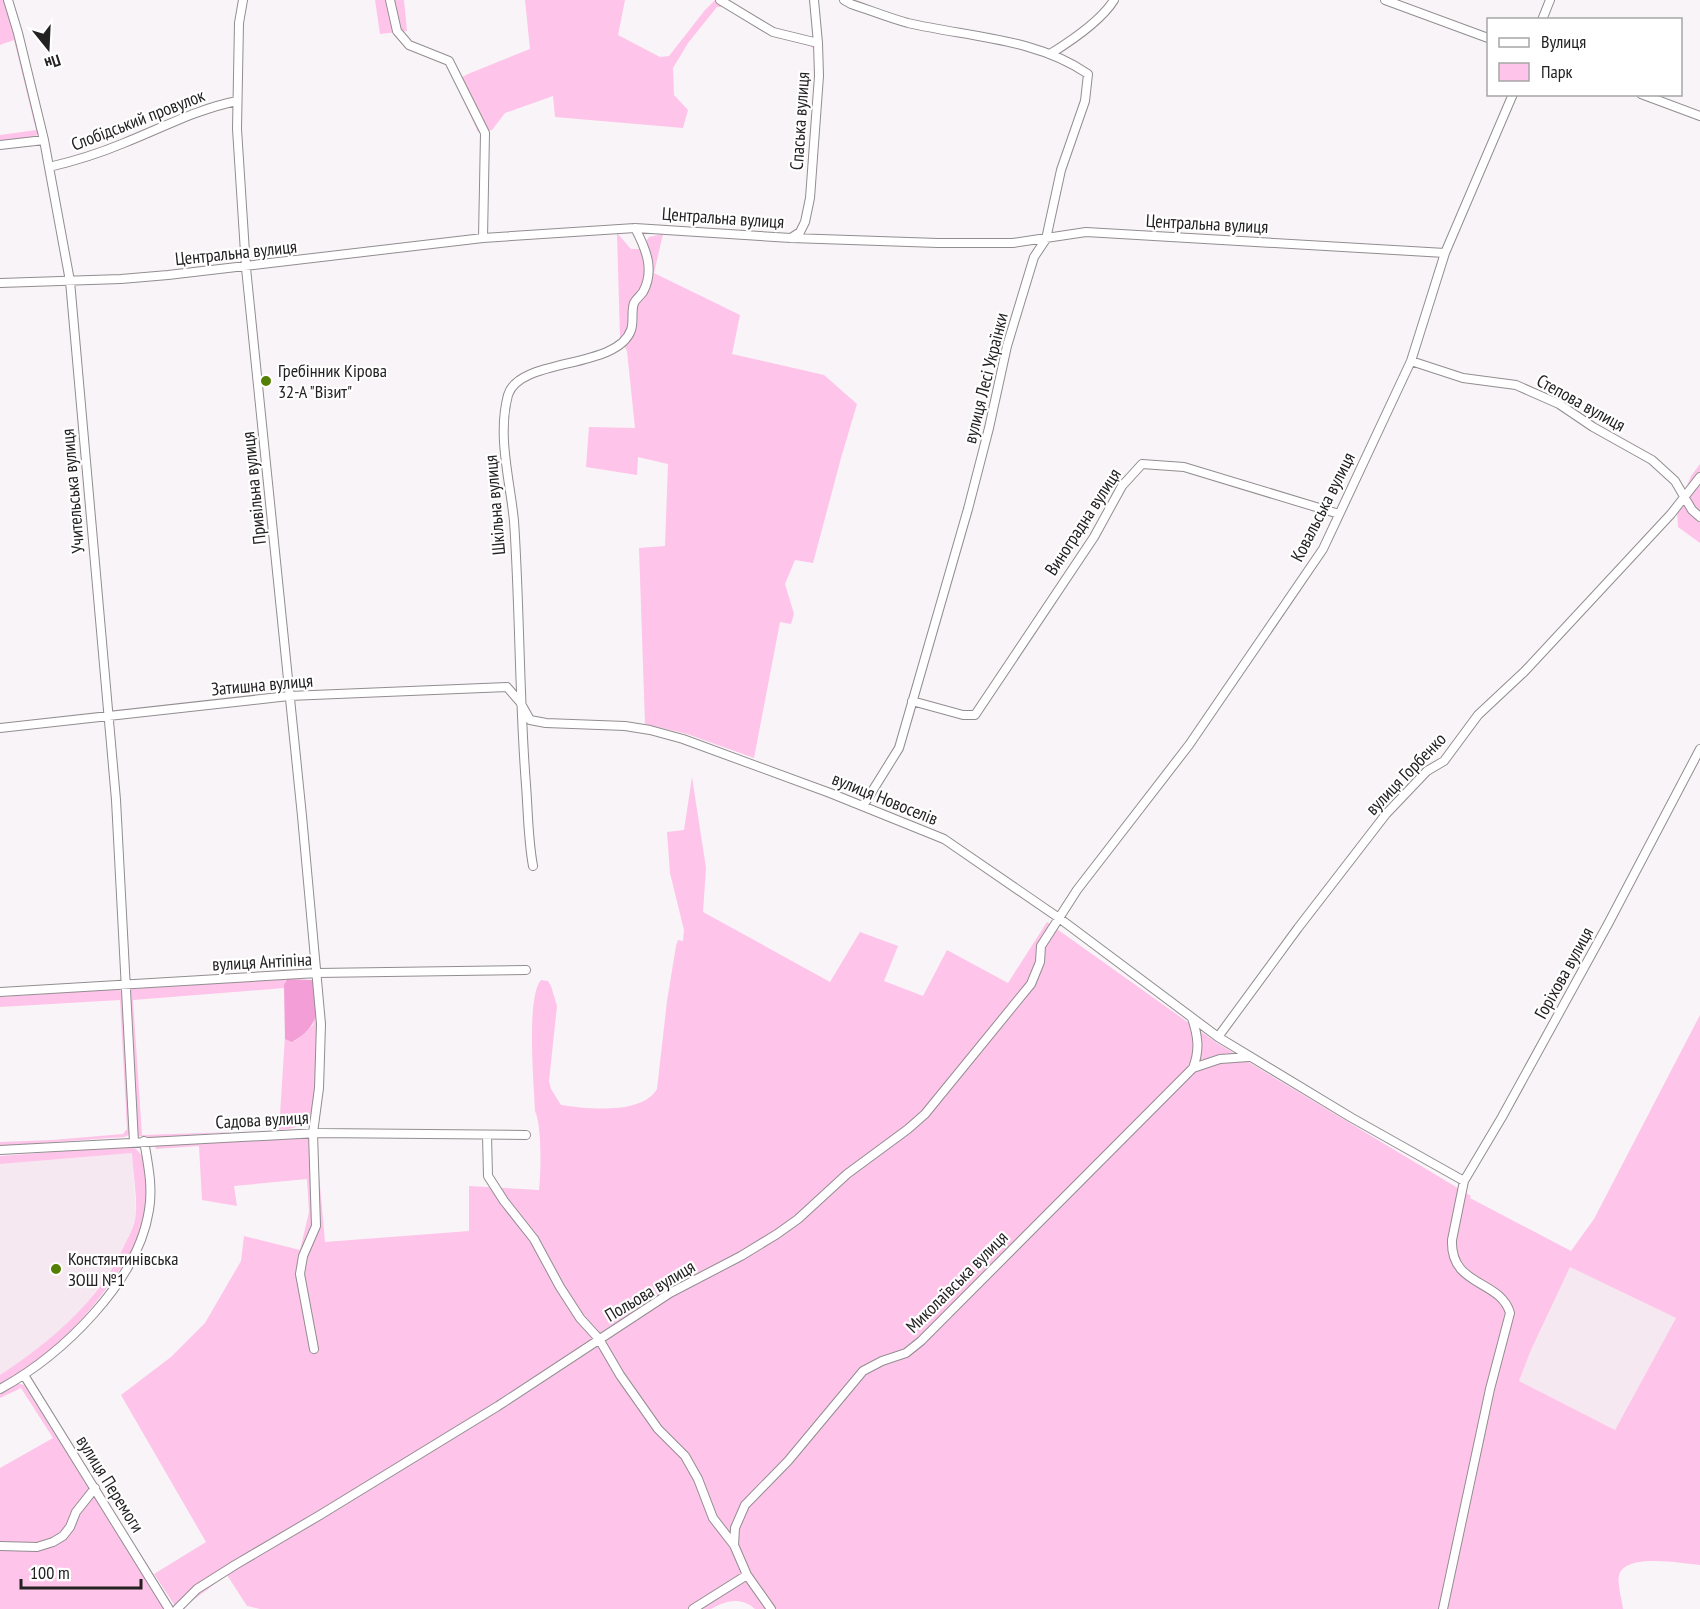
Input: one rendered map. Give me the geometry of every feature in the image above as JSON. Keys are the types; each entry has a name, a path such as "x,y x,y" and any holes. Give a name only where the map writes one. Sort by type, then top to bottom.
{"street":[{"name":"Учительська вулиця","path":"8,0 44,140 70,281 116,800 134,1142"},
{"name":"Привільна вулиця","path":"243,0 239,22 237,101 246,268 321,1024 319,1088 313,1133 316,1226 303,1256 300,1274 314,1348"},
{"path":"390,0 397,31 409,45 448,61 485,133 483,238"},
{"path":"720,0 773,32 819,43"},
{"name":"Спаська вулиця","path":"791,238 800,232 805,222 810,198 819,76 819,43 814,0"},
{"path":"844,0 907,22 998,40 1050,54 1071,41 1109,8 1114,0"},
{"path":"1385,0 1487,38"},
{"path":"1543,18 1550,0"},
{"name":"вулиця Лесі Українки","path":"863,806 899,748 990,428 1007,346 1034,257 1046,239 1061,170 1085,101 1088,74 1071,62 1050,54"},
{"name":"Ковальська вулиця","path":"1059,918 1077,890 1190,745 1323,549 1411,361 1445,253 1512,96"},
{"path":"1646,96 1700,116"},
{"name":"Слобідський провулок","path":"49,167 88,157 171,122 237,101"},
{"name":"Слобідський провулок","path":"0,145 44,140"},
{"name":"Центральна вулиця","path":"0,283 133,278 246,268 483,238 636,228 791,238 938,243 1013,243 1086,232 1445,253"},
{"name":"Шкільна вулиця","path":"533,866 520,702 520,642 513,520 503,424 508,392 520,379 566,363 611,352 631,331 634,303 642,293 648,278 649,264 646,250 636,228"},
{"name":"Степова вулиця","path":"1411,361 1463,378 1516,385 1559,404 1593,427 1652,460 1675,481 1692,510 1700,517"},
{"name":"Виноградна вулиця","path":"912,701 963,716 975,715 1094,537 1122,486 1142,464 1184,467 1339,514"},
{"name":"вулиця Горбенко","path":"1218,1037 1386,814 1427,771 1444,761 1478,715 1524,672 1671,514 1700,477"},
{"name":"Затишна вулиця","path":"0,728 289,696 507,687 520,702"},
{"name":"вулиця Новоселів","path":"520,702 530,720 546,723 625,726 683,739 863,806 944,839 1059,918 1218,1037 1352,1118 1464,1180"},
{"name":"Горіхова вулиця","path":"1443,1609 1490,1389 1510,1313 1504,1300 1469,1277 1456,1265 1451,1249 1464,1180 1502,1117 1603,934 1700,749"},
{"name":"Польова вулиця","path":"177,1609 197,1589 235,1565 489,1412 670,1293 741,1256 798,1220 847,1174 908,1129 929,1109 1031,984 1040,962 1041,946 1059,918"},
{"name":"вулиця Антіпіна","path":"0,992 317,973 526,970"},
{"path":"1192,1018 1198,1046 1193,1068"},
{"name":"Миколаївська вулиця","path":"734,1545 735,1528 745,1505 788,1461 863,1371 882,1361 906,1353 921,1341 1193,1068 1220,1059 1251,1057"},
{"name":"Садова вулиця","path":"0,1150 313,1133 526,1135"},
{"path":"486,1135 488,1176 504,1201 534,1239 560,1287 580,1318 599,1339 620,1375 658,1428 685,1456 698,1479 713,1518 734,1545 747,1575 771,1609"},
{"path":"0,1389 24,1375 82,1326 108,1295 130,1261 142,1237 149,1209 149,1170 144,1141"},
{"name":"вулиця Перемоги","path":"24,1375 169,1609"},
{"path":"0,1546 37,1547 63,1536 70,1527 76,1512 95,1488"},
{"path":"693,1609 747,1575"}],"shaded area":[{"path":"287,979 313,980 318,999 318,1008 313,1023 292,1042 285,1039 284,985"},
{"name":"Констянтинівська ЗОШ №1","path":"132,1153 136,1214 121,1254 75,1317 29,1357 0,1375 0,1164"},
{"path":"1570,1267 1676,1318 1615,1430 1519,1381"}],"green space":[{"path":"0,0 7,0 39,133 31,140 0,143 0,135 36,130 14,40 0,45"},
{"path":"375,0 404,0 407,31 380,34"},
{"path":"525,0 625,0 618,35 660,57 669,56 715,0 725,0 743,12 781,30 813,39 814,49 809,45 771,34 725,7 717,7 688,43 673,68 674,95 688,110 683,128 555,117 553,96 505,113 492,130 478,132 455,81 530,49"},
{"path":"617,233 631,249 641,249 649,237 663,234 654,273 740,315 732,354 824,375 857,404 813,563 795,560 785,584 794,614 791,624 780,622 754,758 687,734 645,724 639,548 665,546 668,464 638,457 637,475 586,467 589,427 635,428 627,351 620,337"},
{"path":"1700,464 1700,543 1678,527 1677,511 1691,476"},
{"path":"692,777 706,868 703,912 830,982 860,932 898,946 884,981 923,996 947,950 1008,983 1047,922 1217,1043 1471,1196 1470,1198 1571,1251 1594,1219 1700,1015 1700,1565 1655,1561 1631,1564 1623,1569 1619,1576 1623,1609 755,1609 750,1605 734,1601 711,1609 260,1609 247,1606 227,1575 181,1609 177,1609 154,1574 206,1542 121,1395 171,1357 205,1323 241,1261 244,1236 300,1250 309,1212 307,1179 234,1186 237,1206 202,1200 199,1146 156,1149 155,1146 159,1143 299,1136 316,1141 325,1242 469,1231 469,1186 539,1190 540,1138 535,1111 532,1042 536,989 541,980 548,981 557,1006 549,1081 561,1105 599,1109 627,1107 650,1097 657,1089 676,946 678,940 683,941 684,930 670,873 667,832 684,830","holes":["1570,1267 1676,1318 1615,1430 1519,1381"]},
{"path":"287,979 285,988 133,1000 142,1135 235,1132 151,1138 138,1136 129,989"},
{"path":"118,989 121,991 122,998 131,1129 129,1135 0,1146 0,1142 123,1134 127,1129 120,1000 0,1007 0,997"},
{"path":"317,1010 318,1079 314,1105 311,1114 301,1125 279,1130 285,1036 295,1041 313,1025"},
{"path":"131,1146 143,1158 146,1174 145,1218 134,1248 104,1292 65,1337 35,1362 0,1384 0,1375 55,1334 88,1301 102,1283 115,1264 130,1233 136,1206 132,1153 0,1164 0,1156"},
{"path":"17,1383 24,1385 164,1609 0,1609 0,1468 53,1438 21,1388 0,1398 0,1393"}],"place":[{"name":"Гребінник Кірова 32-А \"Візит\"","path":"266,381"},
{"name":"Констянтинівська ЗОШ №1","path":"56,1269"}]}
